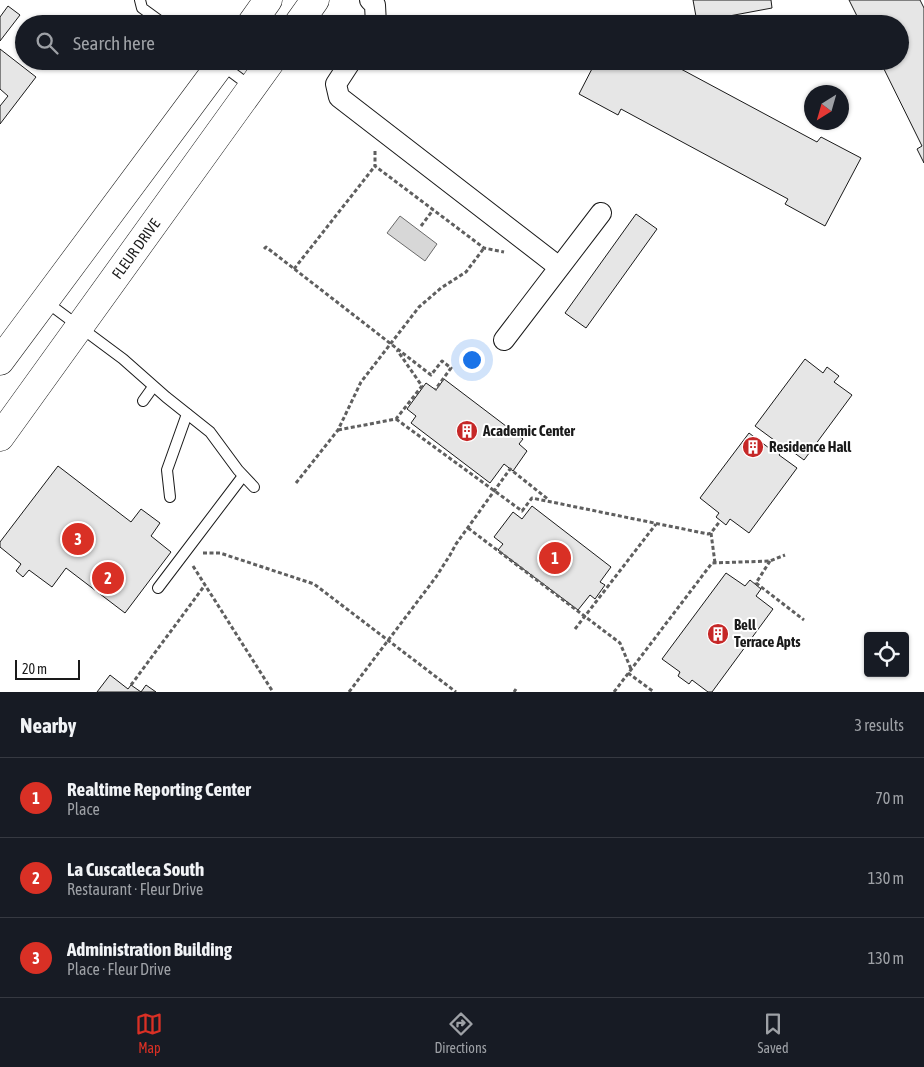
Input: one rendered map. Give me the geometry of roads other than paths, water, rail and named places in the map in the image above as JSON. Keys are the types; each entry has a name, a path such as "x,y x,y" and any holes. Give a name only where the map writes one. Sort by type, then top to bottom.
{"main road":[{"path":"257,15 268,0"},
{"path":"304,15 315,0"},
{"path":"0,361 214,70"},
{"name":"FLEUR DRIVE","path":"0,437 265,70"}],"street":[{"path":"370,0 375,5 376,15"},
{"path":"345,70 336,84 339,97 559,268"},
{"path":"504,340 601,213"}],"lane":[{"path":"140,0 142,8 152,15"},
{"path":"230,70 252,88"},
{"path":"44,301 122,359 210,432 242,476 254,487"},
{"path":"143,401 154,387"},
{"path":"170,497 167,470 187,414"},
{"path":"158,588 242,476"}],"place":[{"name":"Academic Center","path":"467,431"},
{"name":"Residence Hall","path":"753,447"},
{"name":"Administration Building","path":"78,539"},
{"name":"Realtime Reporting Center","path":"555,558"},
{"name":"La Cuscatleca South","path":"108,578"},
{"name":"Bell Terrace Apts","path":"718,634"}]}
